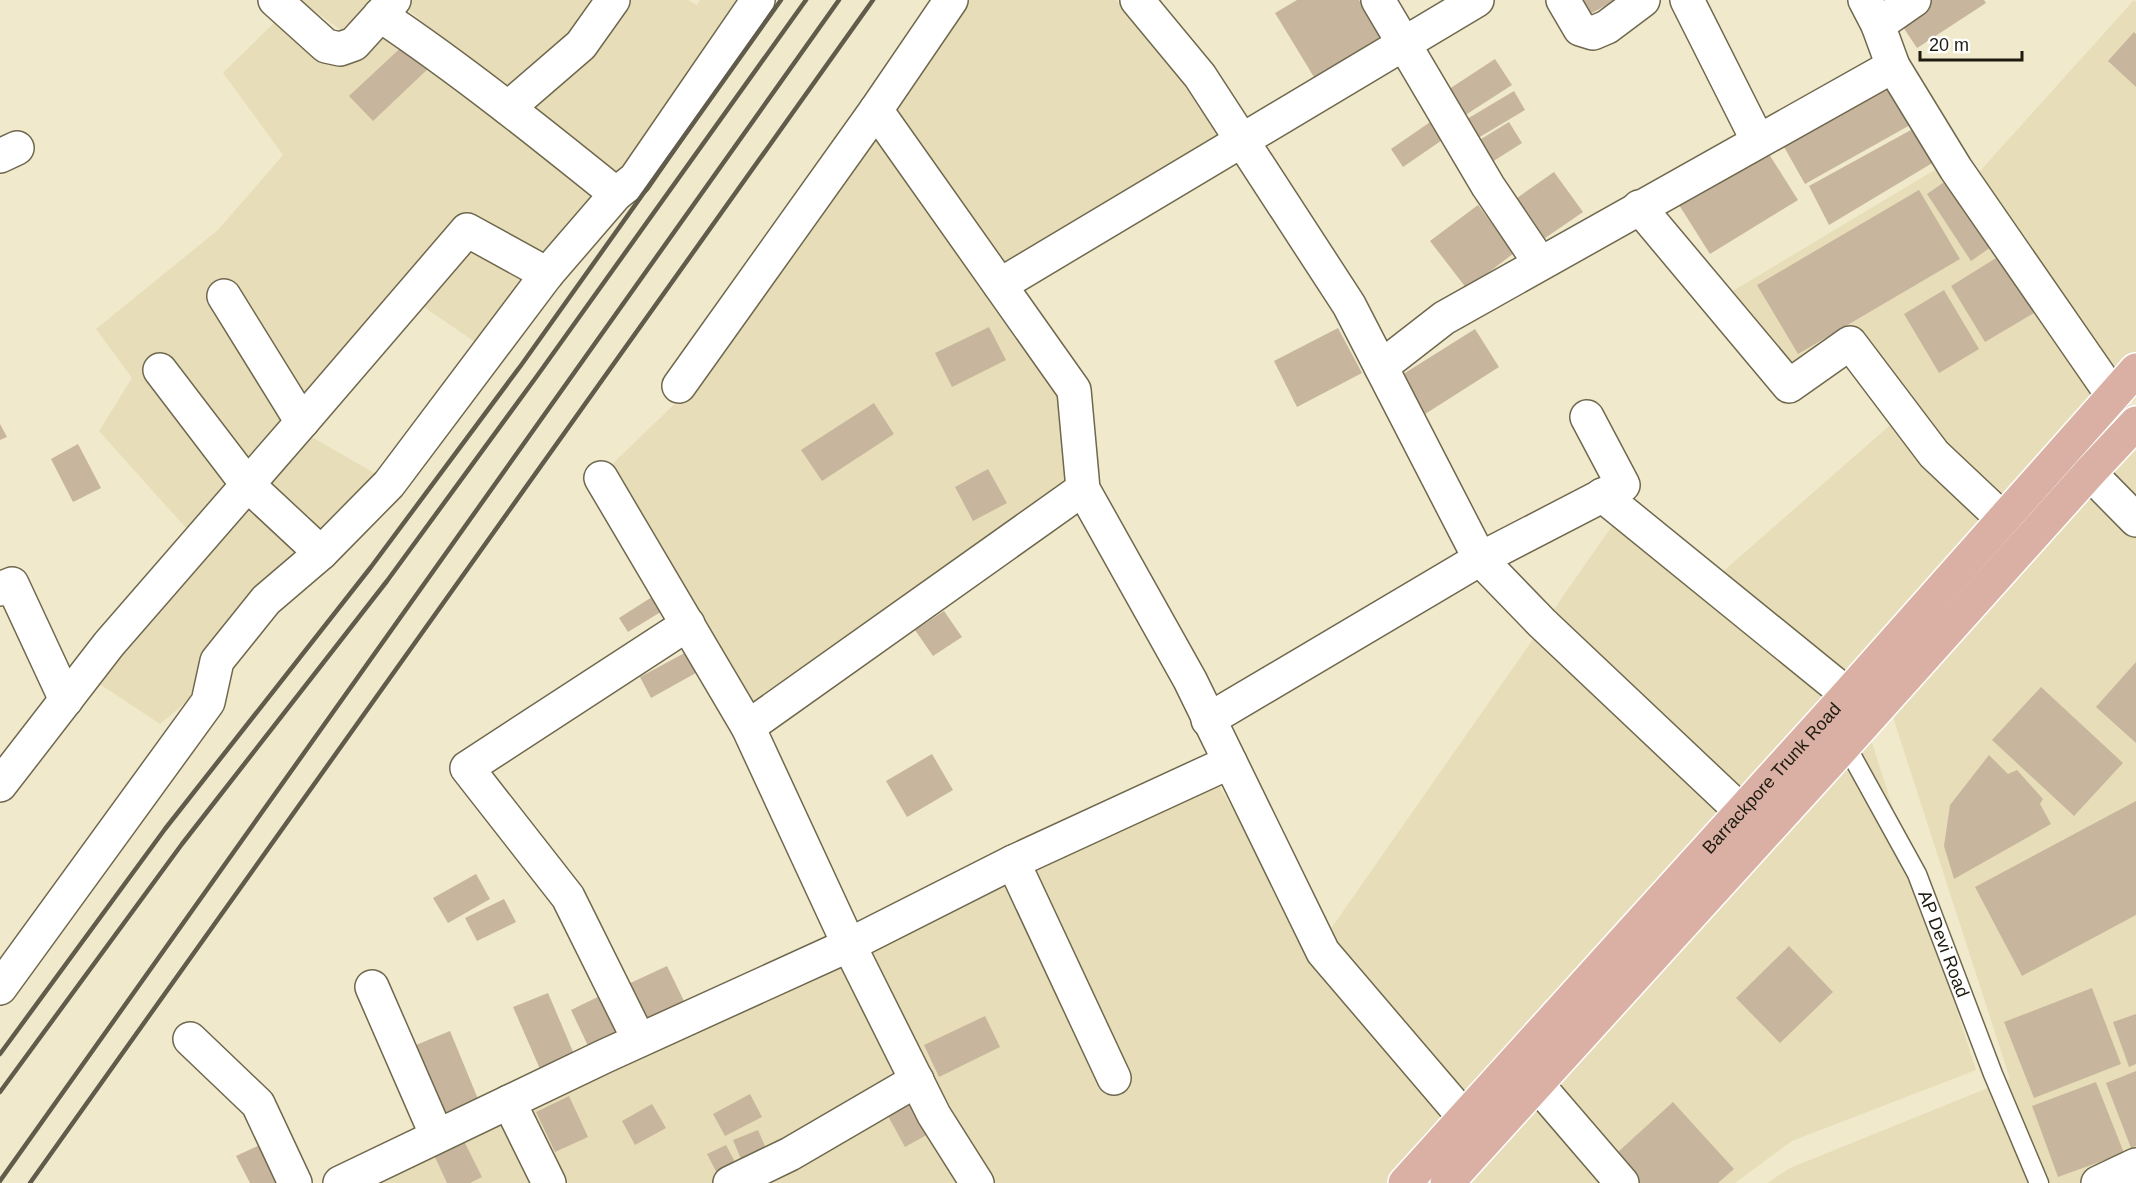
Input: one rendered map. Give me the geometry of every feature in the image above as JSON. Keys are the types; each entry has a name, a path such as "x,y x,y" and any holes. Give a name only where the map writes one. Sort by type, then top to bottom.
{"main road":[{"name":"Barrackpore Trunk Road","path":"1405,1183 2004,520 2136,370"},
{"name":"Barrackpore Trunk Road","path":"1447,1183 2136,423"}],"street":[{"path":"275,0 326,46 340,49 354,44 387,8 431,50 616,194"},
{"path":"508,108 581,45 613,0"},
{"path":"0,988 208,702 217,661 266,600 321,553 389,484 547,274 616,194 635,179 758,0"},
{"path":"679,386 876,110 951,0"},
{"path":"1137,0 1200,76 1348,305 1480,559 1542,623 1741,811"},
{"path":"1378,0 1488,186 1540,263"},
{"path":"1000,285 1477,0"},
{"path":"1563,0 1580,29 1593,33 1607,27 1643,0"},
{"path":"1687,0 1758,141"},
{"path":"1914,0 1871,12 1893,66 1956,169 2113,396"},
{"path":"1381,367 1444,318 1893,66"},
{"path":"876,110 1074,390 1083,489 1190,680 1323,952 1464,1117"},
{"path":"1639,207 1789,386 1850,343 1934,454 2004,520"},
{"path":"0,785 108,644 466,230 547,274"},
{"path":"224,296 302,422"},
{"path":"160,370 247,484 321,553"},
{"path":"1208,720 1480,559 1623,485 1587,417"},
{"path":"2066,449 2136,520"},
{"path":"601,478 748,727 849,945 934,1114 977,1183"},
{"path":"748,727 1083,489"},
{"path":"1602,495 1838,704 1872,715"},
{"path":"0,589 12,584 66,700"},
{"path":"639,1040 568,897 467,768 688,624"},
{"path":"340,1183 639,1040 849,945 1013,862 1230,762"},
{"path":"1013,862 1113,1078"},
{"path":"372,987 437,1136"},
{"path":"190,1039 258,1104 295,1183"},
{"path":"730,1183 790,1154 917,1080"},
{"path":"1536,1083 1622,1183"},
{"path":"509,1102 549,1183"},
{"path":"2098,1183 2136,1165"}],"lane":[{"name":"AP Devi Road","path":"1838,704 1845,745 1917,874 1993,1074 2039,1183"}],"shaded area":[{"path":"300,0 374,0 342,31"},
{"path":"396,0 688,0 697,5 700,0 745,0 622,175 584,153"},
{"path":"962,0 1116,0 1184,78 1223,134 986,286 1066,397 1073,487 752,710 605,471 687,392"},
{"path":"2134,0 2136,2 2136,399 2133,402 1972,180"},
{"path":"280,17 331,64 387,19 597,195 478,344 396,288 284,421 376,474 323,539 200,660 190,699 160,724 98,683 203,547 99,431 132,378 96,329 218,230 283,155 223,73"},
{"path":"1948,162 2113,421 1870,699 1719,575 1905,412 1849,336 1793,379 1721,298"},
{"path":"2136,439 2136,1183 1767,1183 1790,1168 2010,1079 1891,711"},
{"path":"1619,516 1869,733 1976,1070 1792,1141 1735,1183 1624,1183 1529,1074 1478,1124 1323,940"},
{"path":"1215,779 1250,839 1465,1137 1426,1183 984,1183 863,951"},
{"path":"844,958 967,1183 559,1183 521,1112"},
{"path":"1540,1099 1619,1183 1468,1183"},
{"path":"506,1116 541,1183 364,1183"}],"building":[{"path":"1297,0 1359,0 1384,42 1317,82 1275,13"},
{"path":"1582,0 1616,0 1590,14"},
{"path":"1924,0 1984,0 1986,3 1917,48 1897,18"},
{"path":"2134,32 2136,34 2136,87 2108,61"},
{"path":"408,41 431,66 373,121 349,96"},
{"path":"1495,59 1512,85 1453,123 1437,97"},
{"path":"1893,74 1919,120 1805,184 1779,138"},
{"path":"1514,91 1525,110 1468,144 1457,125"},
{"path":"1436,118 1448,136 1403,167 1391,149"},
{"path":"1509,122 1522,143 1481,169 1468,147"},
{"path":"1920,125 1939,159 1829,225 1809,186"},
{"path":"1762,143 1798,200 1710,254 1674,197"},
{"path":"1554,172 1583,212 1535,245 1507,205"},
{"path":"1950,178 1994,245 1971,261 1927,194"},
{"path":"1919,190 1960,259 1798,354 1757,285"},
{"path":"1478,205 1514,253 1467,289 1430,241"},
{"path":"2004,253 2039,310 1985,342 1951,286"},
{"path":"1944,290 1979,349 1939,373 1904,314"},
{"path":"989,327 1006,360 952,387 935,353"},
{"path":"1338,328 1362,373 1297,407 1274,361"},
{"path":"1475,329 1499,367 1422,416 1397,378"},
{"path":"874,403 894,434 822,481 801,450"},
{"path":"0,424 7,437 0,440"},
{"path":"78,444 101,488 73,502 51,459"},
{"path":"988,469 1007,503 973,521 955,487"},
{"path":"663,590 672,605 628,632 619,618"},
{"path":"944,611 962,637 933,656 915,630"},
{"path":"692,649 703,669 651,698 640,677"},
{"path":"2136,662 2136,743 2096,707"},
{"path":"2041,687 2123,763 2074,816 1992,740"},
{"path":"932,754 953,790 907,817 886,781"},
{"path":"1989,755 2008,774 2017,770 2043,799 2040,804 2051,824 1954,879 1944,846 1950,805"},
{"path":"2136,801 2136,915 2022,976 1975,887"},
{"path":"476,874 490,899 448,923 433,898"},
{"path":"504,899 516,922 477,941 465,918"},
{"path":"1789,946 1833,992 1780,1043 1736,998"},
{"path":"667,966 685,1003 642,1024 624,986"},
{"path":"2092,988 2121,1064 2034,1098 2004,1022"},
{"path":"610,991 628,1029 589,1048 571,1010"},
{"path":"548,993 574,1054 540,1069 513,1007"},
{"path":"2136,1014 2136,1064 2129,1067 2113,1022"},
{"path":"985,1016 1000,1047 939,1077 924,1045"},
{"path":"450,1031 478,1099 432,1118 404,1050"},
{"path":"2136,1071 2136,1146 2131,1148 2106,1083"},
{"path":"2096,1082 2124,1153 2058,1177 2032,1106"},
{"path":"910,1092 932,1132 905,1147 883,1107"},
{"path":"750,1094 762,1117 725,1136 713,1114"},
{"path":"569,1096 588,1137 555,1152 536,1112"},
{"path":"1673,1102 1734,1169 1718,1183 1628,1183 1608,1161"},
{"path":"652,1104 666,1128 635,1145 622,1121"},
{"path":"758,1130 771,1160 746,1171 733,1140"},
{"path":"463,1139 482,1177 470,1183 447,1183 433,1153"},
{"path":"262,1144 280,1183 250,1183 236,1156"},
{"path":"726,1145 742,1175 722,1183 707,1154"}],"railway":[{"path":"0,1054 165,829 371,567 522,364 781,0"},
{"path":"0,1092 182,844 387,581 806,0"},
{"path":"0,1181 839,0"},
{"path":"30,1183 873,0"}]}
